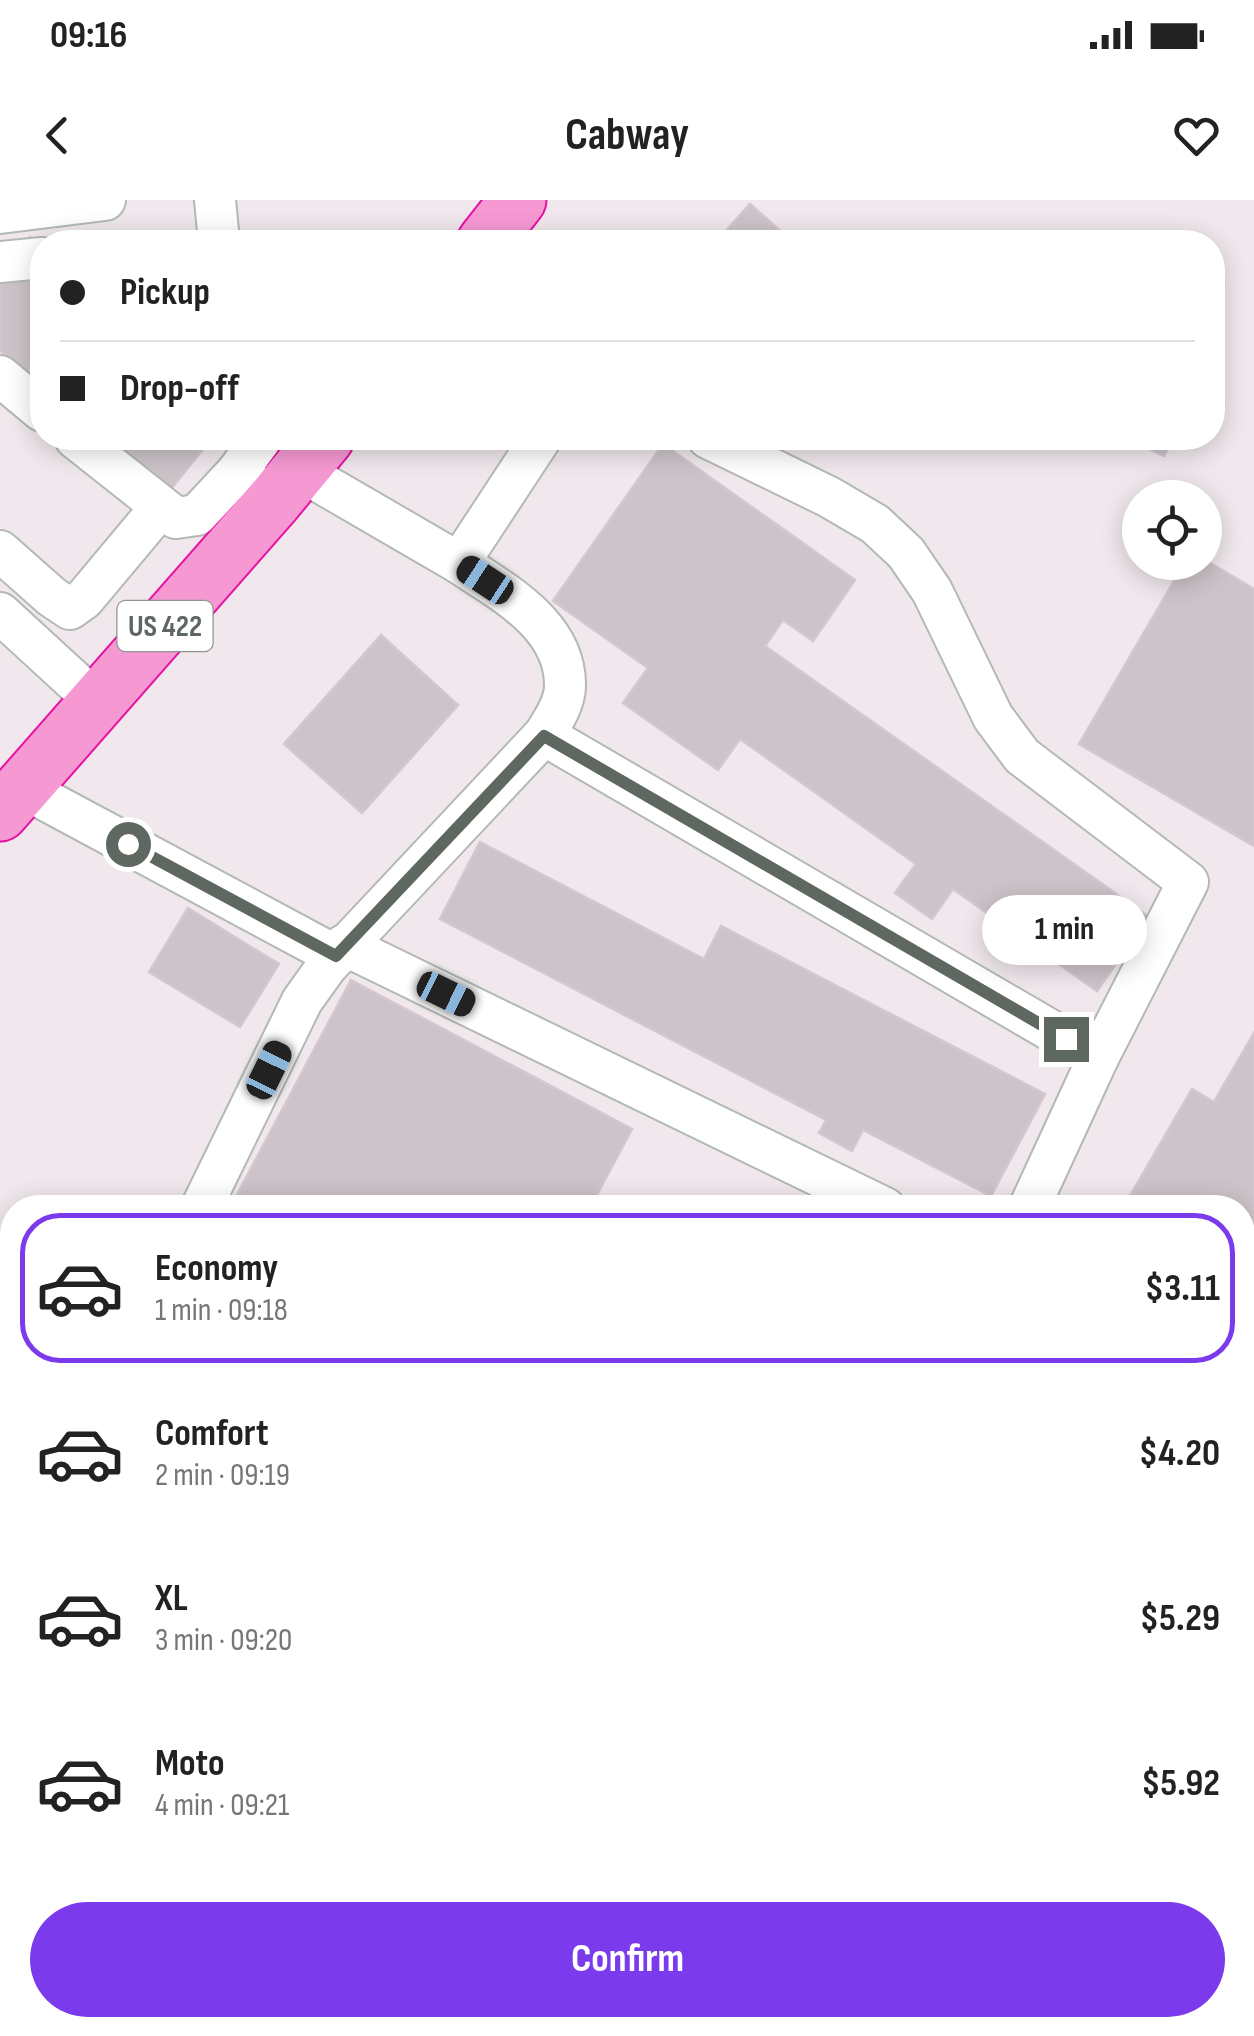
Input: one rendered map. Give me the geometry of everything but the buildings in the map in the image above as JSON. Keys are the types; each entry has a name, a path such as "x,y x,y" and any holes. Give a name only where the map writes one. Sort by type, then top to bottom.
{"highway":[{"path":"494,230 518,200"},
{"name":"US 422","path":"12,800 98,703 280,464"}],"street":[{"path":"0,213 105,200"},
{"path":"215,200 218,230"},
{"path":"0,262 30,259"},
{"path":"0,376 30,401"},
{"path":"89,450 176,518 197,514 280,464 459,563 522,606 542,625 561,654 566,689 544,736 340,950 302,1001 206,1195"},
{"path":"459,563 533,450"},
{"path":"733,450 829,496 875,524 906,554 932,592 993,717 1022,756 1188,882 1098,1058 1035,1195"},
{"path":"0,551 70,609 84,599 161,508"},
{"path":"0,613 98,703"},
{"path":"544,736 1098,1058"},
{"path":"12,800 858,1195"}],"route":[{"path":"128,844 336,956 544,736 1066,1039"}]}
